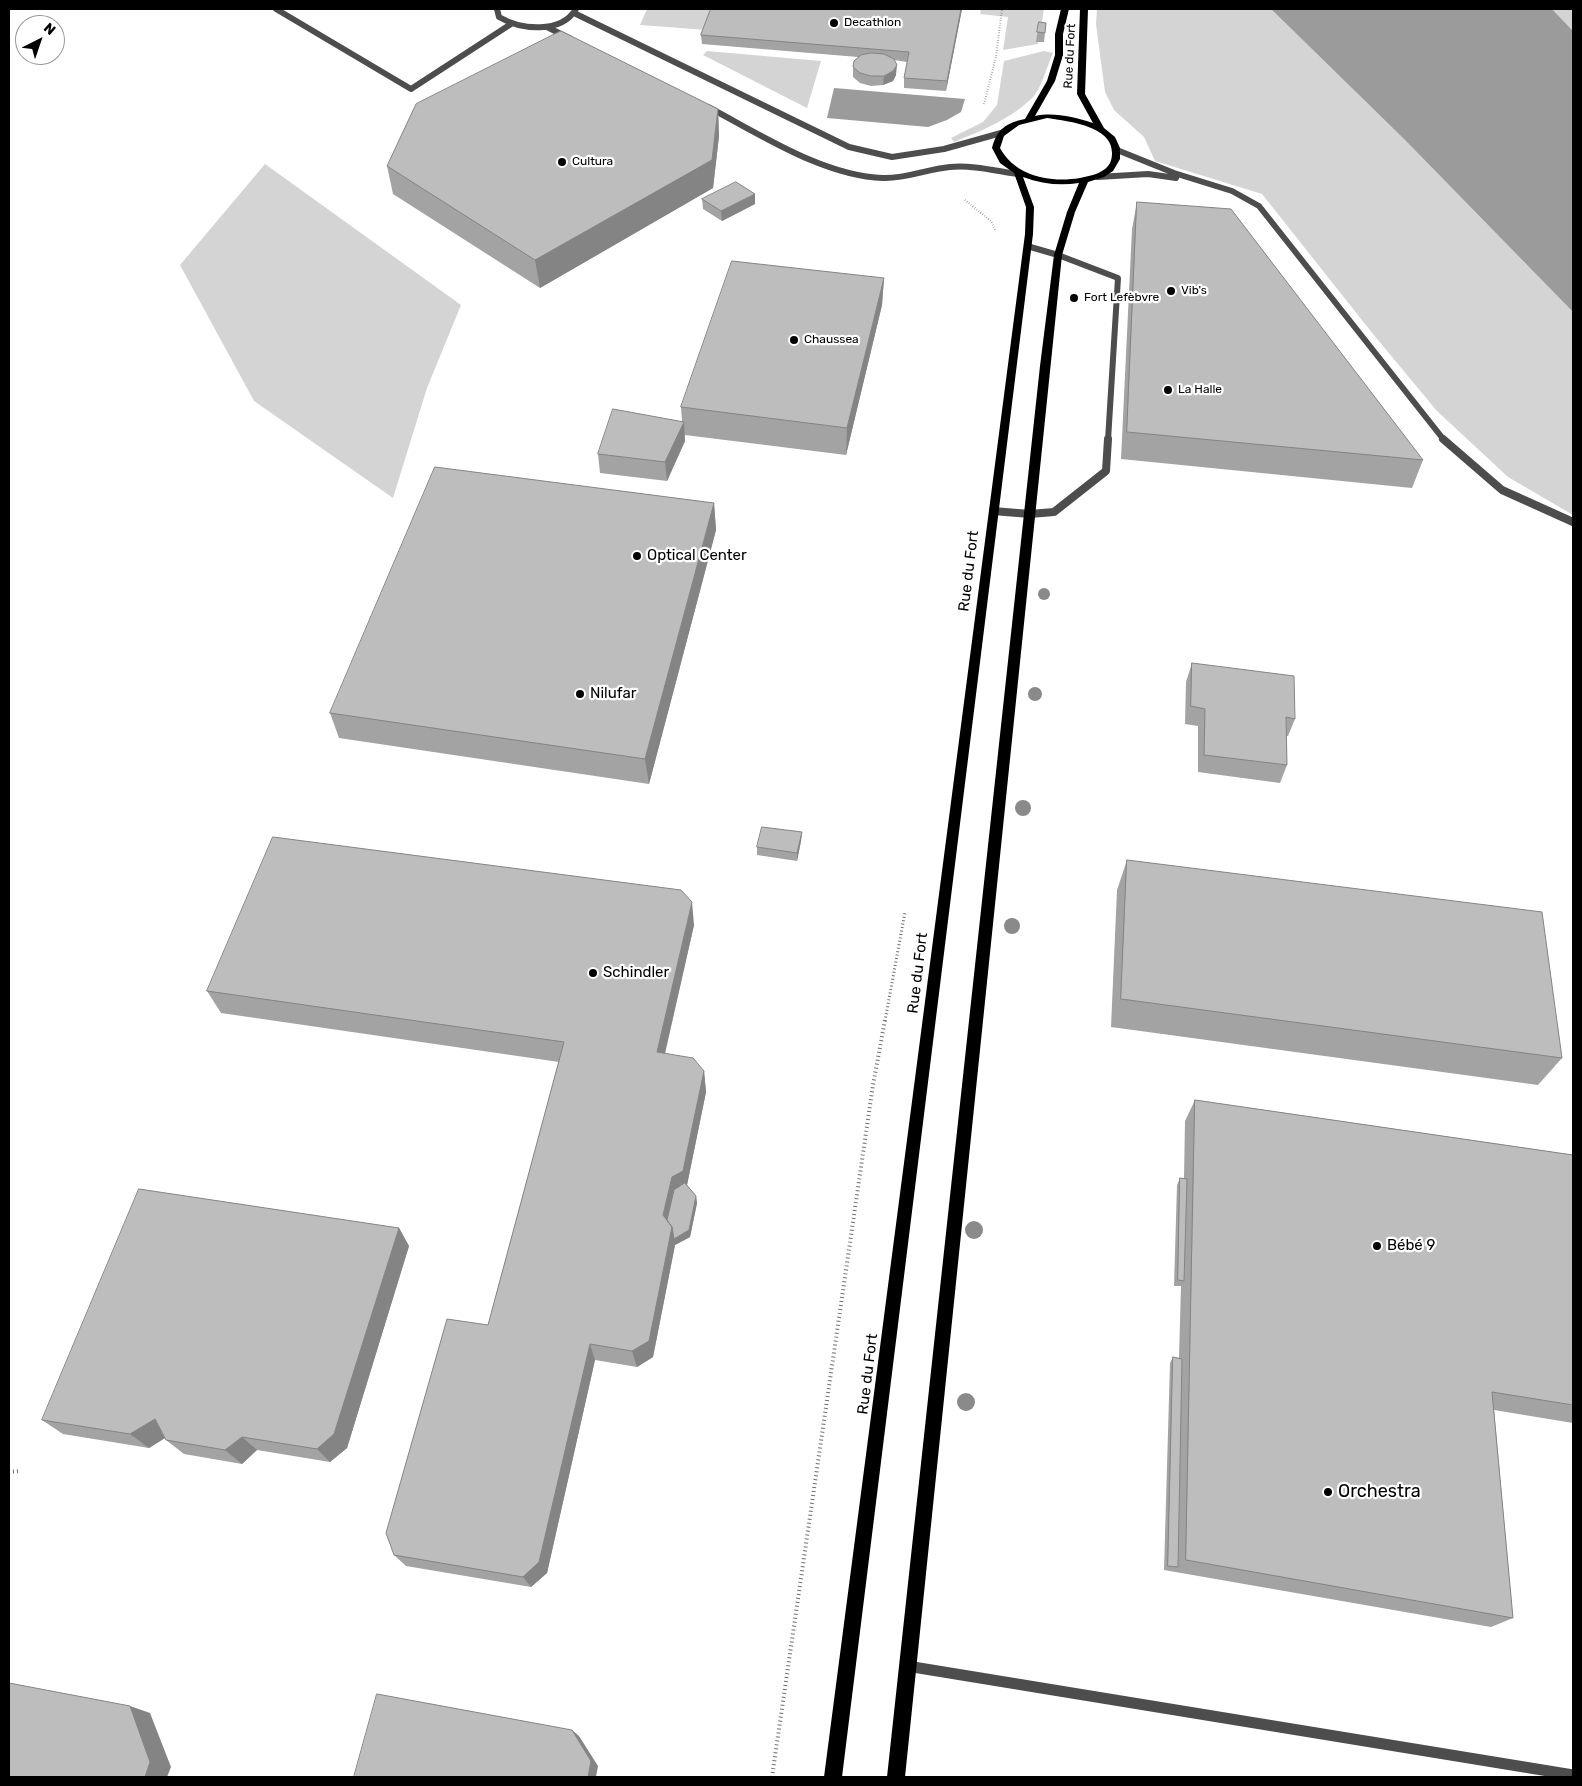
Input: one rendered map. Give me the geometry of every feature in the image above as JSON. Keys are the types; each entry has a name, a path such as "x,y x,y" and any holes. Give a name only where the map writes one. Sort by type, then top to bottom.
{"main road":[{"name":"Rue du Fort","path":"1029,119 1051,81 1059,56 1059,34 1065,9"},
{"name":"Rue du Fort","path":"1084,9 1081,94 1101,130"},
{"name":"Rue du Fort","path":"1048,116 1067,118 1086,122 1101,130 1112,140 1117,150 1116,162 1109,170 1098,177 1084,182 1050,183 1018,174 1005,164 997,154 996,143 1001,133 1013,124 1029,119 1048,116"},
{"name":"Rue du Fort","path":"833,1777 1027,246 1030,207 1018,174"},
{"path":"896,1777 1058,255 1071,212 1084,182"}],"lane":[{"path":"276,9 411,89 511,24"},
{"path":"496,9 498,16 511,24 528,28 547,27 564,21 575,11 849,147 892,156 944,149 1001,133"},
{"path":"547,27 576,41"},
{"path":"700,103 805,156 856,175 883,178 950,167 979,168 1018,174"},
{"path":"1117,150 1165,170 1232,190 1259,206 1448,445 1502,490 1573,522"},
{"path":"1098,177 1148,174 1213,185"},
{"path":"993,511 1030,514 1054,512 1106,471 1118,278 1058,255 1027,246"},
{"path":"907,1666 1573,1775"}],"path":[{"path":"982,110 996,58 1002,9"},
{"path":"962,198 991,221 999,237"},
{"path":"772,1777 874,1085 905,910"},
{"path":"9,1472 20,1471"}],"shaded area":[{"path":"647,9 715,9 707,30 640,25"},
{"path":"981,9 1044,9 1038,44 1003,50 1008,17 980,14"},
{"path":"1097,9 1271,9 1405,140 1573,312 1573,515 1508,477 1437,411 1262,194 1155,161 1144,137 1114,110 1105,92 1096,24"},
{"path":"1271,9 1552,9 1573,31 1573,312 1405,140"},
{"path":"1552,9 1573,9 1573,31"},
{"path":"707,51 821,61 807,108 703,55"},
{"path":"1044,51 1053,53 1042,82 1034,96 1007,117 954,142 951,138 983,122 997,105 1004,61"},
{"path":"834,88 965,99 961,112 928,127 827,118"},
{"path":"265,164 461,305 427,388 393,498 254,401 180,265"}],"building":[{"name":"Decathlon","path":"711,9 961,9 947,81 904,78 909,52 701,35"},
{"path":"1039,22 1046,23 1045,33 1037,32"},
{"name":"Cultura","path":"561,31 718,109 712,160 535,260 387,166 416,104"},
{"path":"872,53 884,54 894,59 897,65 893,71 884,76 871,76 860,73 853,67 854,61 861,55"},
{"path":"736,182 755,194 721,211 702,199"},
{"path":"1137,202 1231,209 1423,460 1127,432"},
{"name":"Chaussea","path":"732,261 884,278 847,428 681,407"},
{"path":"613,409 684,422 665,462 598,454"},
{"path":"435,467 714,503 645,759 330,713"},
{"path":"1192,663 1294,676 1295,719 1286,717 1287,765 1204,755 1205,709 1191,706"},
{"path":"762,827 802,832 797,853 757,847"},
{"path":"273,837 681,890 692,902 657,1052 693,1058 704,1071 683,1171 672,1177 663,1215 672,1227 649,1341 632,1351 590,1344 539,1562 523,1577 394,1555 386,1533 447,1319 488,1325 564,1042 207,991"},
{"path":"1127,860 1542,912 1562,1058 1121,999"},
{"path":"1195,1100 1573,1155 1573,1405 1492,1392 1513,1618 1186,1560"},
{"path":"1180,1178 1187,1179 1184,1281 1178,1280"},
{"path":"685,1183 696,1196 689,1230 674,1239 672,1227 667,1220 674,1190"},
{"path":"139,1189 399,1228 334,1434 317,1449 242,1437 225,1450 166,1440 155,1419 130,1434 42,1420"},
{"path":"1173,1357 1182,1359 1178,1567 1168,1566"},
{"path":"9,1683 130,1706 150,1762 145,1777 9,1777"},
{"path":"377,1694 572,1730 591,1761 588,1777 354,1777"}],"place":[{"name":"Decathlon","path":"834,23"},
{"name":"Cultura","path":"562,162"},
{"name":"Vib's","path":"1171,291"},
{"name":"Fort Lefèbvre","path":"1074,298"},
{"name":"Chaussea","path":"794,340"},
{"name":"La Halle","path":"1168,390"},
{"name":"Optical Center","path":"637,556"},
{"name":"Nilufar","path":"580,694"},
{"name":"Schindler","path":"593,973"},
{"name":"Bébé 9","path":"1377,1246"},
{"name":"Orchestra","path":"1328,1492"}]}
